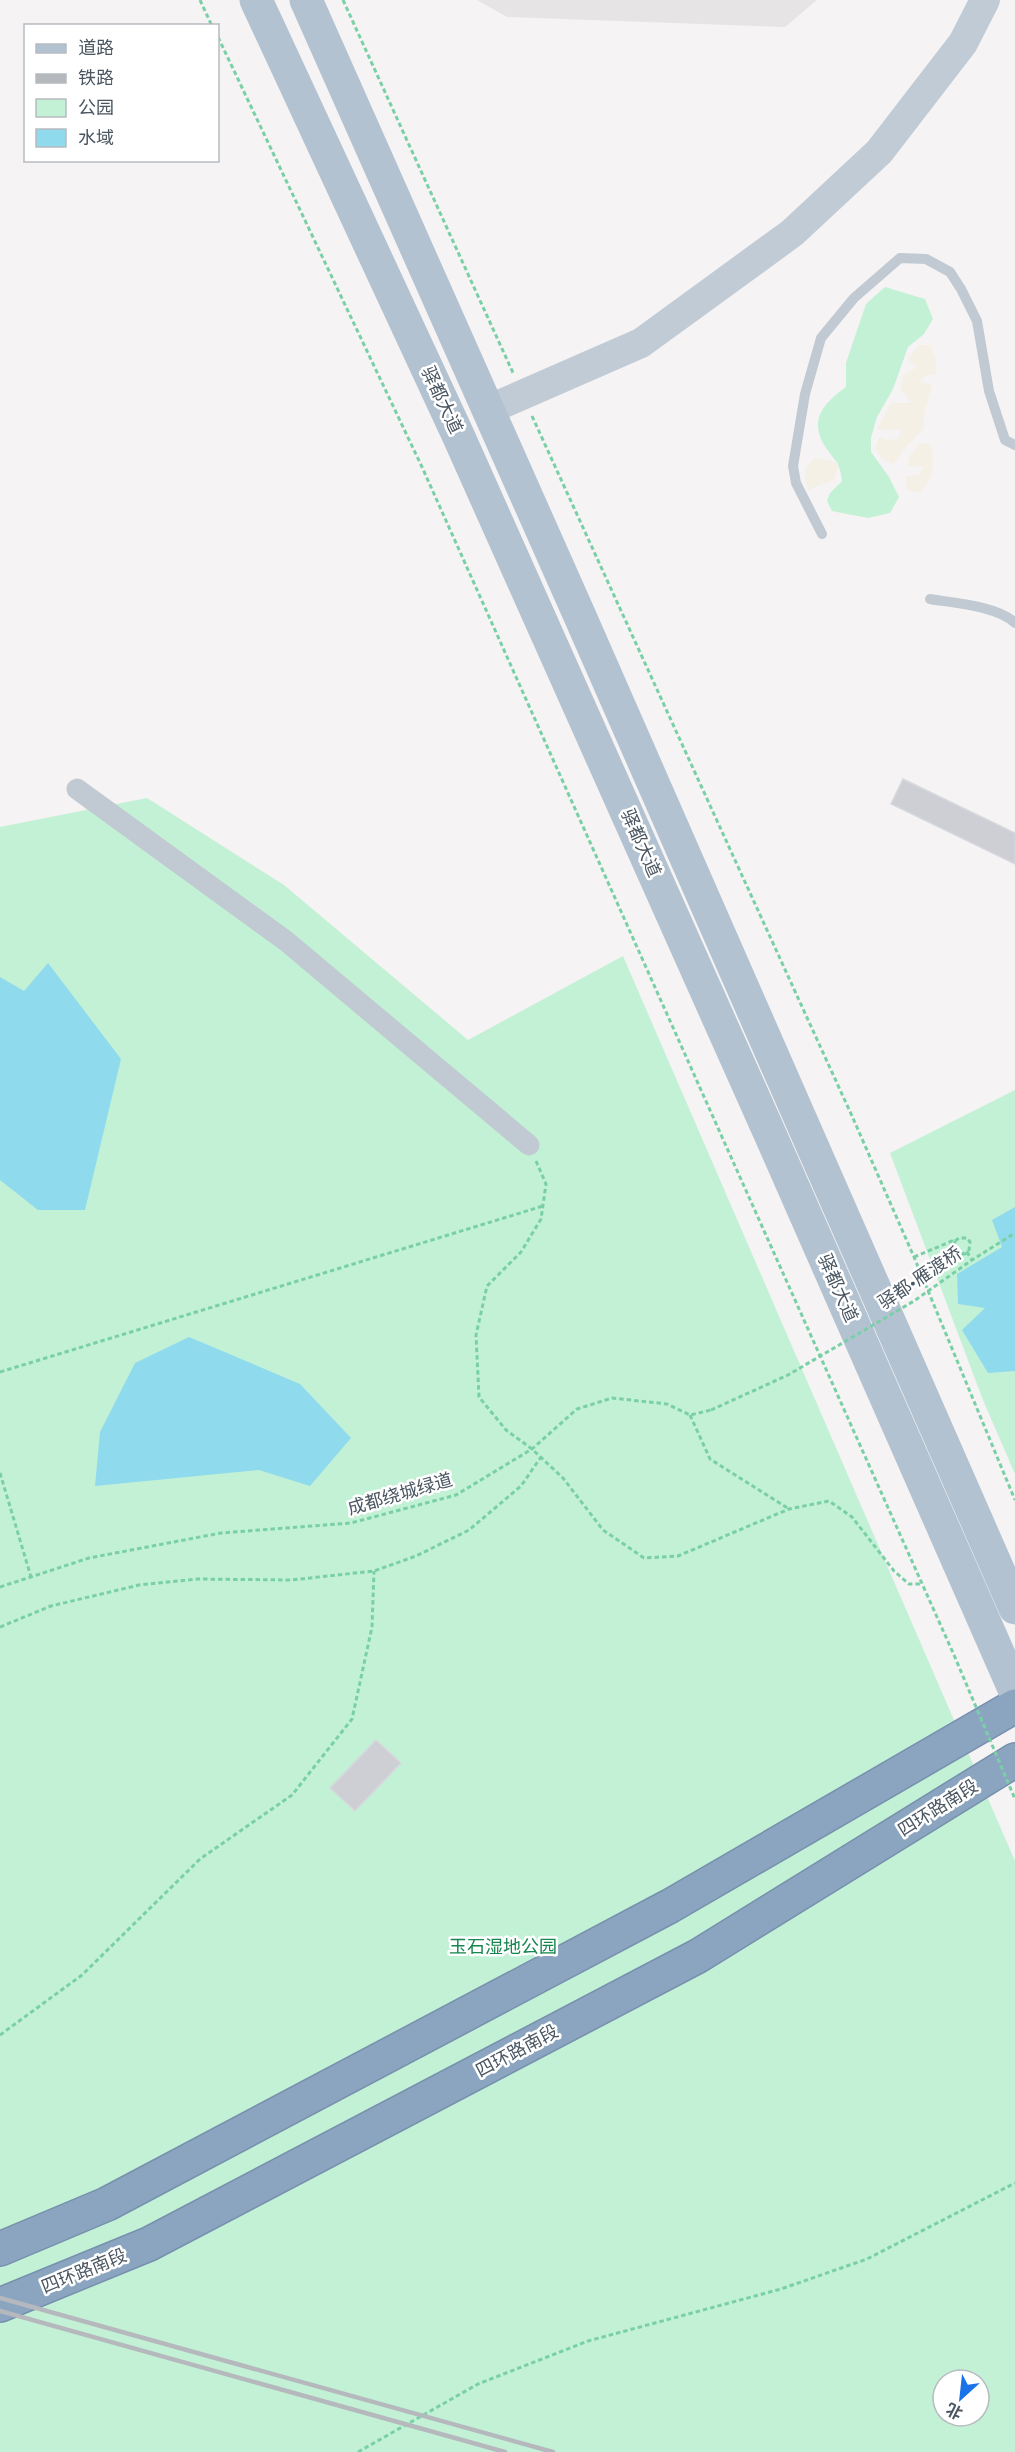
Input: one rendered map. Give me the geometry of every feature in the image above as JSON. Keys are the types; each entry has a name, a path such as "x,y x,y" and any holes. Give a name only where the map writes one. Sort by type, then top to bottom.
{"highway":[{"path":"0,2249 107,2204 670,1906 1015,1707"},
{"name":"四环路南段","path":"0,2305 149,2244 698,1956 1015,1760"}],"main road":[{"name":"驿都大道","path":"256,0 473,468 766,1123 988,1634 1015,1691"},
{"name":"驿都大道","path":"306,0 490,409 1015,1608"}],"street":[{"path":"490,409 641,343 792,233 879,152 963,43 986,0"},
{"path":"77,789 286,941 529,1146"}],"lane":[{"path":"822,534 796,483 793,466 805,394 821,338 854,298 900,258 926,260 950,272 961,289 977,321 989,391 1005,440 1015,445"},
{"path":"930,598 973,606 1008,617 1015,624"}],"path":[{"path":"200,0 211,24"},
{"path":"343,0 736,867 852,1116 914,1257 1015,1500"},
{"path":"219,39 422,467 954,1654 1015,1799"},
{"path":"529,1146 546,1184 541,1218 521,1252 487,1286 476,1335 479,1397 506,1430 532,1449 563,1478 603,1530 644,1558 678,1556 789,1509 829,1501 852,1517 894,1571 909,1584 921,1584"},
{"path":"0,1372 543,1206"},
{"name":"驿都·雁渡桥","path":"690,1414 711,1410 788,1375 914,1301 1015,1233"},
{"path":"914,1257 952,1241 956,1253 965,1254 969,1250 970,1242 967,1238 959,1238 955,1241 954,1246 957,1252 962,1254 967,1252 972,1260"},
{"name":"成都绕城绿道","path":"0,1587 89,1558 220,1533 351,1523 456,1495 532,1449 577,1409 612,1398 667,1404 690,1414"},
{"path":"690,1414 710,1460 789,1509"},
{"path":"0,1627 51,1606 139,1585 197,1579 291,1580 374,1571 416,1556 469,1530 521,1486 541,1457"},
{"path":"0,1473 31,1577"},
{"path":"0,2036 82,1975 200,1859 292,1795 352,1719 372,1627 374,1571"},
{"path":"358,2452 478,2384 588,2341 780,2289 867,2259 1015,2182"}],"shaded area":[{"path":"477,0 817,0 785,27 507,17"}],"green space":[{"path":"885,287 925,299 933,319 924,334 908,347 893,389 877,417 871,438 871,452 889,477 899,497 890,513 868,518 832,511 827,501 830,493 842,481 841,474 838,464 823,443 818,425 822,410 846,387 846,363 866,304"},
{"name":"玉石湿地公园","path":"147,798 284,885 468,1040 623,956 1015,1861 1015,2452 0,2452 0,827"},
{"path":"1015,1090 1015,1474 983,1400 890,1153"}],"sand":[{"path":"919,345 930,345 936,360 936,374 925,376 920,381 932,385 924,415 924,429 903,450 894,464 883,460 875,448 880,437 887,440 898,439 902,430 877,429 891,403 912,403 900,389 903,376 917,367 908,359"},
{"path":"920,443 929,444 933,457 933,470 928,482 919,493 907,490 906,476 919,475 924,467 908,466 909,457"},
{"path":"815,458 838,462 835,479 808,490 805,479 806,467"}],"water":[{"path":"48,963 121,1059 85,1210 38,1210 0,1180 0,977 24,991"},
{"path":"1015,1207 1015,1371 988,1373 962,1330 985,1308 958,1304 957,1274 1002,1247 992,1220"},
{"path":"189,1337 300,1384 351,1438 310,1486 259,1470 95,1486 100,1432 135,1363"}],"building":[{"path":"903,779 1015,833 1015,864 891,804"},
{"path":"376,1740 401,1763 355,1811 330,1788"}],"railway":[{"path":"0,2298 553,2452"},
{"path":"0,2311 505,2452"}]}
